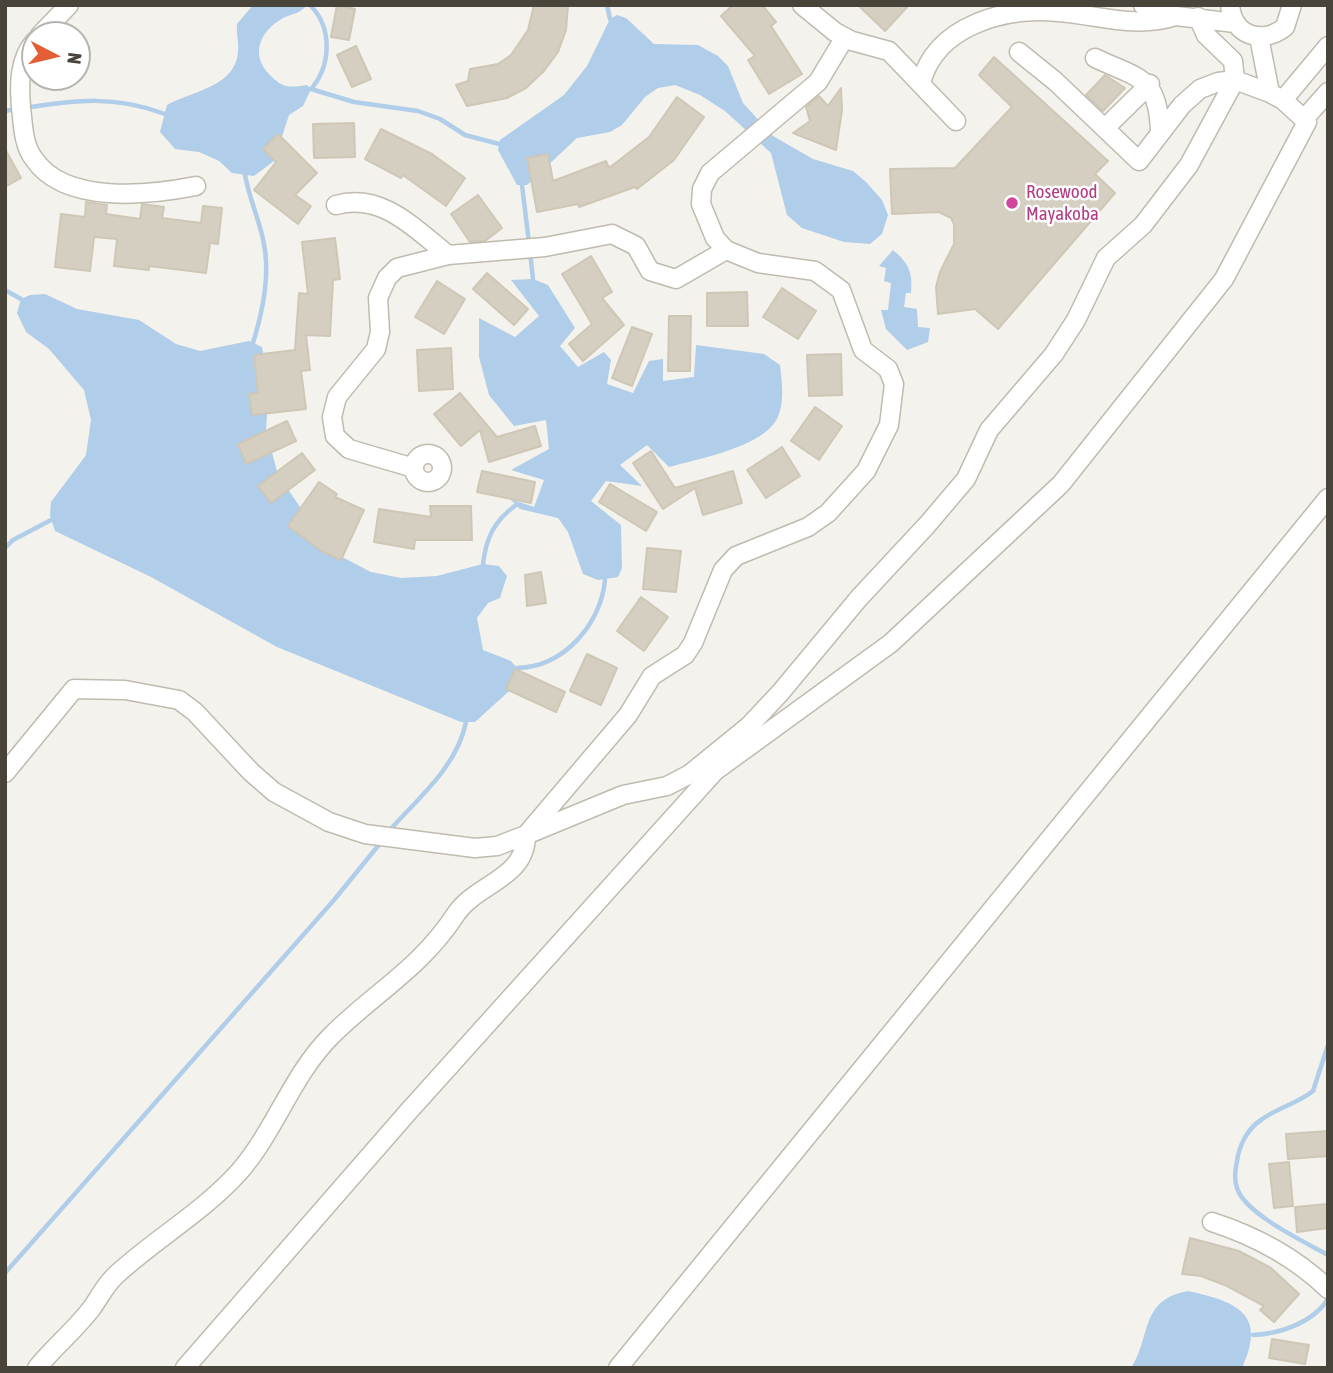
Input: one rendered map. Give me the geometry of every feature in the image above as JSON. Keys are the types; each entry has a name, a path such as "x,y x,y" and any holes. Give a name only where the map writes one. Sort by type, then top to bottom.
{"lane":[{"path":"54,21 69,5"},
{"path":"803,5 845,37 889,51 956,121"},
{"path":"1143,5 1235,23 1250,35 1259,37 1268,37 1285,27 1294,6"},
{"path":"1230,5 1235,23"},
{"path":"921,83 929,64 950,37 973,23 1028,9 1133,23 1189,14"},
{"path":"5,773 74,689 101,688 154,693 179,700 195,712 242,763 274,792 329,822 375,837 395,840 475,848 497,846 623,795 667,786 690,774 749,726 965,479 989,430 1054,354 1076,320 1106,258 1143,225 1189,164 1235,80 1233,61 1189,14"},
{"path":"37,1368 92,1308 116,1275 237,1174 260,1147 312,1057 331,1035 422,959 460,908 519,864 526,849 526,835 628,715 641,688 652,676 685,655 693,643 723,570 736,556 808,527 828,513 866,471 889,425 894,384 887,369 863,350 841,290 815,271 758,263 726,250 715,238 701,204 702,189 710,173 818,82 845,37"},
{"path":"1259,37 1276,96"},
{"path":"1276,96 1328,47"},
{"path":"185,1368 399,1122 715,771 891,643 1061,484 1224,279 1307,122 1276,96 1235,80 1218,82 1200,89 1160,131 1139,161 1019,52"},
{"path":"1095,58 1150,85 1158,103 1160,131"},
{"path":"21,81 24,135 34,160 54,177 80,189 110,194 144,194 196,186"},
{"path":"1105,128 1150,85"},
{"path":"1305,118 1328,92"},
{"path":"336,205 352,201 372,204 394,212 448,255"},
{"path":"414,468 349,449 335,436 332,418 337,397 376,349 380,331 378,298 387,278 397,268 448,255 540,248 612,234 636,246 650,271 676,279 726,250"},
{"path":"618,1368 1328,498"},
{"path":"1212,1222 1243,1233 1282,1254 1328,1289"}],"water":[{"path":"253,5 307,5 273,25 263,38 259,52 263,67 278,82 290,87 307,85 311,89 303,106 289,115 274,161 254,176 232,173 219,161 199,152 175,149 160,132 167,105 211,86 230,73 238,51 237,24"},
{"path":"617,15 626,18 654,44 698,45 718,56 728,66 743,103 773,136 813,159 853,171 866,182 882,200 888,215 882,234 870,244 844,242 802,228 787,215 771,153 725,111 700,95 675,85 658,88 645,97 622,125 610,132 577,138 527,185 517,185 498,150 500,140 564,95 587,66 610,19"},
{"path":"893,250 903,259 910,274 911,293 906,293 904,307 917,309 918,327 930,328 928,342 907,350 886,329 881,310 888,310 891,283 884,281 886,268 879,266"},
{"path":"533,279 548,285 575,328 560,346 578,367 604,352 611,360 607,384 633,393 649,361 663,359 663,381 694,377 696,345 764,354 780,365 780,413 769,429 758,437 712,456 669,467 647,445 620,465 642,486 606,481 591,501 621,525 622,568 618,577 598,580 583,574 568,532 558,518 520,509 510,499 534,507 544,480 511,470 549,449 546,420 514,426 489,395 479,357 479,318 515,337 539,316 511,280"},
{"path":"45,294 77,309 139,320 176,344 200,351 249,341 262,347 269,386 266,430 278,475 309,520 342,557 371,572 401,578 437,576 483,564 499,566 507,576 500,598 488,603 477,618 483,650 511,661 517,668 518,683 475,722 461,722 277,647 151,577 55,531 50,516 51,502 86,455 91,420 84,390 49,349 26,332 17,313 21,299"},
{"path":"1188,1291 1221,1300 1243,1313 1249,1323 1251,1335 1242,1368 1131,1368 1154,1311 1161,1302"}],"building":[{"path":"337,5 355,9 349,40 331,37"},
{"path":"534,5 568,5 566,30 558,52 544,71 526,88 507,98 467,106 456,85 468,81 470,69 498,64 511,55 528,30"},
{"path":"733,5 762,5 776,22 771,26 802,74 769,94 748,60 755,56 721,16"},
{"path":"858,5 909,5 885,31"},
{"path":"356,46 371,79 352,87 337,55"},
{"path":"994,57 1108,161 1095,174 1115,193 998,329 975,309 938,314 936,287 940,272 954,244 954,224 951,218 939,212 892,214 890,169 955,168 1012,107 979,75"},
{"path":"1105,75 1125,88 1103,111 1086,95"},
{"path":"841,88 842,110 836,150 793,133 810,121 806,107 819,96 828,106"},
{"path":"677,97 704,117 674,160 637,189 635,187 579,207 578,204 537,212 527,158 548,154 553,181 606,161 609,168 649,137"},
{"path":"354,123 355,157 314,158 313,124"},
{"path":"381,129 432,154 465,178 446,206 403,175 401,178 365,159"},
{"path":"278,134 317,173 295,195 311,206 298,224 254,190 276,162 263,149"},
{"path":"5,149 21,178 5,187"},
{"path":"478,195 502,228 485,241 470,242 451,214"},
{"path":"86,202 107,205 106,214 140,219 142,204 164,207 162,218 201,223 203,206 222,208 218,244 210,243 206,273 149,266 149,270 114,266 117,239 94,237 90,271 55,267 61,214 85,217"},
{"path":"335,238 340,279 333,280 330,336 306,335 310,370 301,371 306,409 252,415 249,394 258,393 254,355 295,350 299,293 308,294 302,242"},
{"path":"591,256 612,292 602,298 624,325 583,361 569,344 592,324 562,274"},
{"path":"487,273 528,309 514,325 473,289"},
{"path":"437,281 465,299 444,334 415,317"},
{"path":"782,288 816,311 798,339 763,317"},
{"path":"747,292 748,326 707,326 707,293"},
{"path":"669,316 691,316 690,371 668,371"},
{"path":"632,327 652,334 632,386 612,378"},
{"path":"451,348 453,389 419,391 417,350"},
{"path":"841,354 842,395 809,396 807,355"},
{"path":"460,393 497,437 535,426 541,446 489,462 480,430 461,446 434,414"},
{"path":"815,407 842,426 819,460 791,441"},
{"path":"287,421 296,441 246,464 238,444"},
{"path":"782,447 800,476 766,498 747,470"},
{"path":"651,451 675,488 733,471 742,503 703,515 695,488 663,509 633,463"},
{"path":"302,453 315,470 271,503 258,486"},
{"path":"482,471 535,482 531,503 477,492"},
{"path":"319,482 337,494 335,497 364,510 341,560 323,552 288,526"},
{"path":"610,484 657,512 646,531 599,502"},
{"path":"430,506 471,506 472,540 415,540 414,549 374,542 379,509 431,517"},
{"path":"647,548 681,551 676,592 643,589"},
{"path":"541,572 546,603 527,606 525,575"},
{"path":"641,597 668,617 644,651 617,631"},
{"path":"587,654 617,668 601,705 570,691"},
{"path":"515,669 565,692 556,712 506,689"},
{"path":"1328,1131 1328,1156 1288,1159 1286,1134"},
{"path":"1289,1162 1293,1206 1274,1208 1269,1164"},
{"path":"1328,1204 1328,1228 1297,1232 1295,1207"},
{"path":"1190,1238 1239,1251 1271,1268 1299,1294 1274,1322 1260,1310 1264,1306 1227,1286 1201,1276 1182,1274"},
{"path":"1272,1339 1309,1345 1305,1364 1269,1358"}],"waterway":[{"path":"310,5 323,25 327,47 323,69 311,89 354,102 418,111 440,119 465,135 499,144"},
{"path":"607,5 610,19"},
{"path":"25,108 95,101 129,104 165,114"},
{"path":"5,111 16,109"},
{"path":"245,175 263,239 266,265 263,305 253,343"},
{"path":"522,185 529,243"},
{"path":"530,252 533,279"},
{"path":"5,290 21,299"},
{"path":"483,564 492,531 502,517 516,505"},
{"path":"5,548 13,540 51,520"},
{"path":"517,668 550,660 577,640 596,612 605,580"},
{"path":"389,831 445,768 466,722"},
{"path":"5,1273 334,900 382,841"},
{"path":"1328,1045 1313,1091 1267,1116 1252,1128 1244,1138 1235,1175 1237,1188 1251,1208 1328,1255"},
{"path":"1253,1335 1295,1326 1314,1315 1328,1299"}],"place":[{"name":"Rosewood Mayakoba","path":"1012,203"}]}
